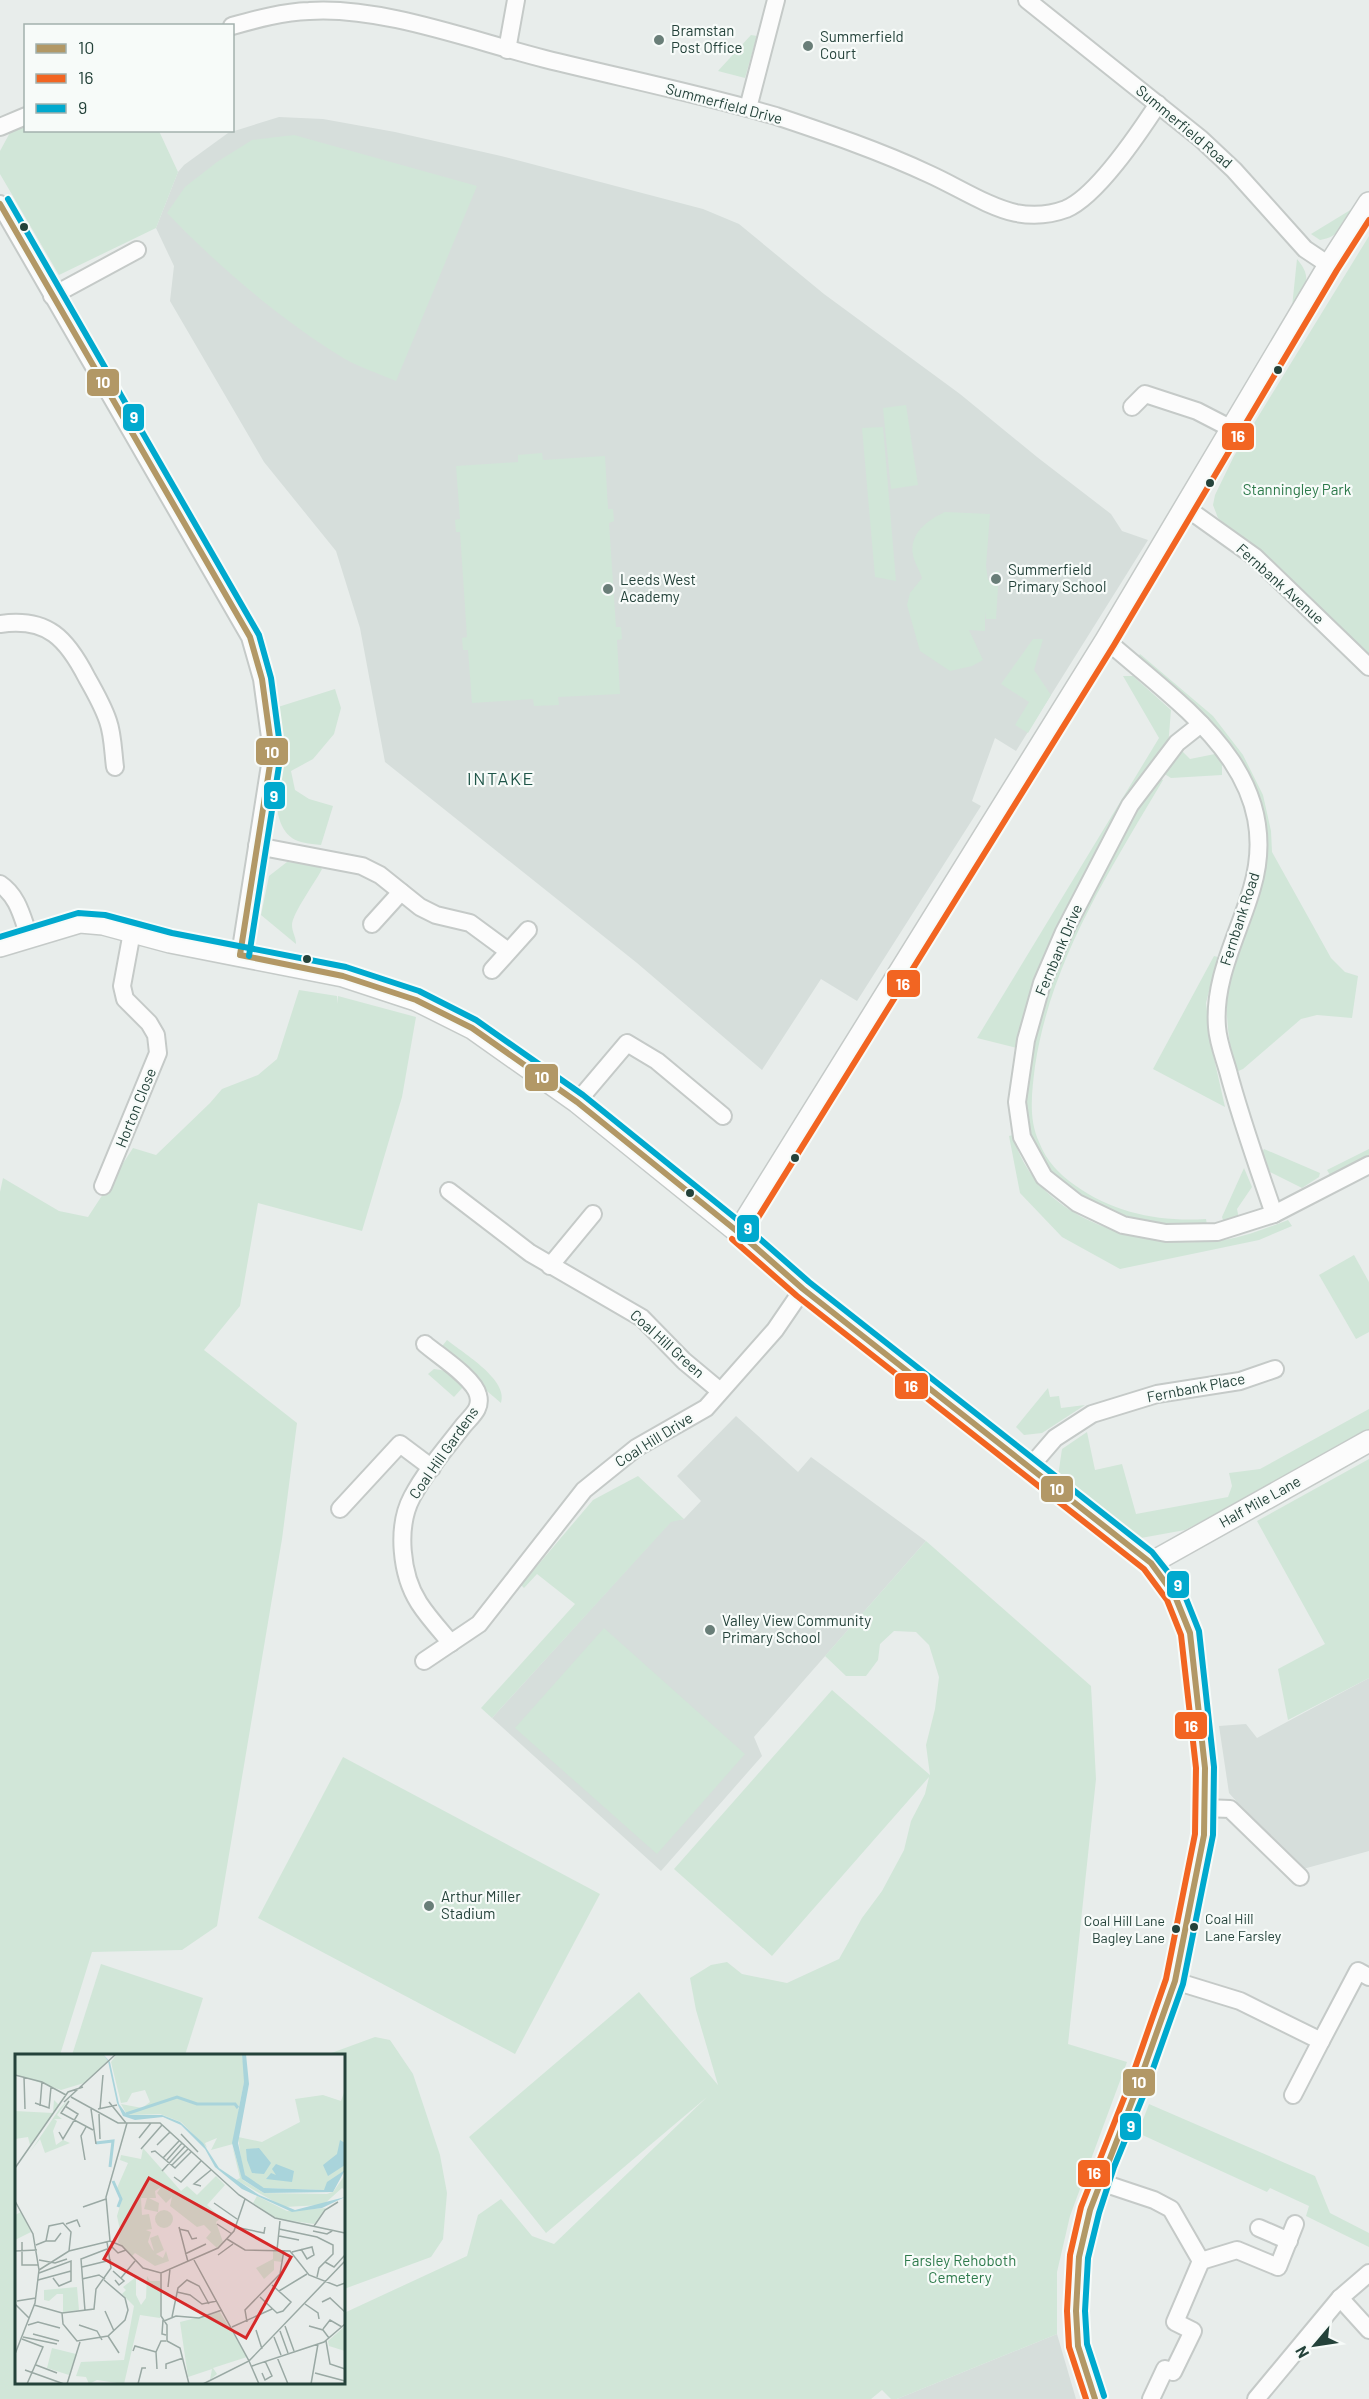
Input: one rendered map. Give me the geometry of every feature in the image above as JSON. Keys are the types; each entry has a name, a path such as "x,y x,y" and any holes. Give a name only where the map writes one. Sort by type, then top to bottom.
{"street":[{"path":"507,50 516,0"},
{"path":"748,108 776,0"},
{"name":"Summerfield Road","path":"1027,0 1201,139 1234,170 1305,249 1329,265"},
{"name":"Summerfield Drive","path":"234,25 275,15 308,10 335,10 404,22 507,50 748,108 815,129 927,173 1014,213 1043,215 1065,209 1078,202 1090,192 1126,149 1158,104"},
{"path":"0,127 24,117"},
{"path":"738,1232 1106,640 1230,428 1369,203"},
{"path":"0,204 6,231 52,296 250,637 262,679 272,752 240,955"},
{"path":"52,296 137,250"},
{"path":"1132,407 1144,394 1197,411 1230,428"},
{"name":"Fernbank Avenue","path":"1185,507 1255,558 1369,667"},
{"path":"0,624 12,622 35,626 55,634 73,650 108,722 115,767"},
{"name":"Fernbank Road","path":"1106,640 1201,724 1232,759 1247,786 1256,816 1259,838 1258,861 1252,888 1225,965 1218,995 1217,1028 1238,1110 1274,1214"},
{"name":"Fernbank Drive","path":"1201,724 1177,743 1130,805 1064,932 1042,983 1026,1040 1017,1102 1021,1134 1044,1177 1077,1203 1123,1225 1167,1233 1217,1232 1274,1214 1369,1165"},
{"path":"257,846 362,866 380,875 420,907 436,915 470,923 508,951"},
{"path":"0,884 9,890 18,904 29,936"},
{"path":"372,924 401,892"},
{"path":"0,946 80,922 103,924 170,942 343,976 416,1000 472,1028 577,1102 738,1232 803,1289 1151,1563 1175,1596 1190,1633 1197,1677 1205,1768 1204,1835 1175,1981 1136,2091 1100,2182 1079,2257 1076,2311 1078,2346 1095,2399"},
{"path":"492,970 528,930"},
{"name":"Horton Close","path":"103,1186 158,1053 156,1035 149,1023 125,999 122,986 132,932"},
{"path":"577,1102 627,1043 657,1061 723,1116"},
{"name":"Coal Hill Green","path":"449,1191 530,1253 642,1318 684,1361 720,1391"},
{"path":"550,1266 593,1214"},
{"name":"Coal Hill Drive","path":"424,1661 479,1624 584,1490 636,1448 706,1408 776,1330 803,1289"},
{"name":"Coal Hill Gardens","path":"425,1344 472,1384 479,1402 476,1412 411,1498 404,1520 405,1572 418,1602 451,1643"},
{"name":"Fernbank Place","path":"1030,1467 1055,1438 1092,1413 1157,1394 1240,1381 1275,1369"},
{"name":"Half Mile Lane","path":"1151,1563 1369,1441"},
{"path":"340,1509 400,1444 432,1468"},
{"path":"1204,1808 1230,1809 1300,1876"},
{"path":"1293,2095 1358,1971 1369,1977"},
{"path":"1175,1981 1239,2001 1321,2041"},
{"path":"1100,2182 1154,2200 1172,2209 1201,2261"},
{"path":"1151,2399 1165,2368 1173,2372 1193,2331 1175,2322 1201,2261 1237,2250 1278,2267 1295,2224"},
{"path":"1259,2228 1289,2241"},
{"path":"1256,2399 1340,2298 1369,2273"},
{"path":"1340,2298 1369,2330"}],"shaded area":[{"name":"Leeds West Academy","path":"279,117 323,119 395,132 501,156 703,209 739,224 824,294 960,394 1111,514 1122,531 1148,540 1016,751 995,738 972,801 981,806 857,1001 821,979 762,1070 637,963 385,762 360,628 336,551 264,462 170,301 174,266 156,228 178,172 184,165 228,133"},
{"name":"Valley View Community Primary School","path":"736,1416 798,1472 811,1457 926,1541 754,1737 762,1756 661,1871 492,1718 671,1521 684,1519 701,1501 677,1476"},
{"path":"1369,1678 1369,1851 1303,1869 1273,1842 1229,1793 1219,1726 1246,1724 1257,1738"},
{"path":"1057,2334 1076,2399 897,2399"}],"green space":[{"path":"751,35 757,36 745,78 718,71"},
{"path":"24,122 24,132 159,132 178,172 156,228 59,275 0,174 0,151 13,127"},
{"path":"294,135 477,186 396,381 345,359 274,310 229,273 167,213 185,187 217,162 252,140"},
{"path":"1352,209 1343,225 1332,236 1320,240 1311,234"},
{"name":"Stanningley Park","path":"1369,236 1369,657 1258,552 1218,518 1213,505 1215,495 1234,456"},
{"path":"1297,259 1305,272 1306,283 1292,307"},
{"path":"906,405 918,485 891,489 883,408"},
{"path":"883,427 896,581 875,577 862,428"},
{"path":"542,453 543,460 605,456 608,509 613,509 614,521 609,523 616,627 621,627 622,639 617,640 620,694 558,697 559,705 534,706 533,699 472,703 468,650 463,650 462,638 467,637 460,532 456,532 455,520 460,519 456,466 518,462 518,455"},
{"path":"945,512 990,514 986,566 988,580 995,581 995,571 999,571 996,619 986,619 985,612 985,631 969,630 983,660 972,666 950,671 920,651 907,605 910,593 922,578 913,555 914,540 926,523"},
{"path":"1033,639 1043,639 1034,670 1051,695 1028,733 1015,725 1029,702 1001,684"},
{"path":"1140,654 1213,716 1243,755 1263,795 1271,831 1272,852 1331,958 1345,972 1358,976 1352,1018 1317,1015 1301,1019 1243,1069 1236,1072 1228,1026 1229,979 1253,911 1264,870 1266,852 1263,816 1251,781 1233,748 1203,714 1137,659"},
{"path":"1123,676 1133,676 1171,710 1168,747 1142,778 1067,906 1052,942 1017,1048 977,1038 1159,738"},
{"path":"335,689 341,708 334,734 313,759 291,771 295,790 309,799 333,806 321,845 305,843 288,834 278,814 278,707"},
{"path":"1182,751 1190,759 1215,754 1222,764 1222,775 1171,778 1163,773"},
{"path":"1159,778 1163,780 1103,882 1054,989 1035,1066 1032,1095 1033,1124 1042,1149 1054,1167 1064,1177 1091,1195 1138,1214 1172,1219 1206,1219 1207,1225 1148,1221 1118,1213 1091,1202 1067,1187 1047,1167 1033,1142 1025,1111 1026,1086 1036,1030 1061,954 1130,824"},
{"path":"287,862 315,863 322,869 293,920 292,928 296,944 261,915 269,876"},
{"path":"1214,956 1218,957 1206,1003 1211,1045 1225,1107 1153,1069"},
{"name":"Farsley Rehoboth Cemetery","path":"299,990 337,996 338,1004 338,996 416,1017 402,1097 362,1231 258,1203 240,1306 204,1350 297,1423 282,1539 217,1926 182,1950 92,1952 60,2054 15,2054 15,2384 345,2384 345,2313 467,2256 478,2215 501,2199 532,2236 554,2244 707,2097 546,2233 469,2137 639,1992 718,2085 696,2010 690,1978 711,1965 727,1962 742,1974 787,1983 839,1959 862,1918 882,1891 904,1850 911,1821 925,1794 929,1777 772,1956 674,1869 832,1690 930,1775 926,1745 935,1709 939,1677 929,1645 916,1632 894,1631 880,1644 878,1660 866,1676 846,1676 825,1656 926,1541 1091,1686 1096,1779 1068,2044 1127,2062 1070,2216 1057,2272 1057,2334 897,2399 891,2399 882,2390 871,2399 0,2399 0,1192 3,1178 59,1211 88,1217 133,1148 156,1155 222,1089 258,1075 277,1059"},
{"path":"1013,1135 1025,1164 1043,1188 1066,1207 1093,1222 1123,1233 1184,1242 1214,1241 1243,1236 1288,1220 1292,1226 1259,1240 1120,1269 1062,1237 1020,1193 1009,1136"},
{"path":"1264,1149 1320,1173 1319,1177 1302,1188 1270,1172 1262,1152"},
{"path":"1369,1149 1369,1156 1330,1175 1327,1170"},
{"path":"1244,1168 1252,1187 1237,1209 1239,1219 1224,1223 1222,1217"},
{"path":"1354,1255 1369,1282 1369,1332 1356,1339 1319,1275"},
{"path":"447,1340 492,1376 502,1394 501,1403 439,1350"},
{"path":"434,1369 447,1371 463,1387 454,1397 428,1374"},
{"path":"1048,1388 1050,1397 1059,1396 1061,1408 1085,1405 1042,1433 1024,1435 1016,1427"},
{"path":"1369,1409 1369,1433 1185,1530 1141,1538 1058,1476 1062,1449 1087,1432 1095,1470 1122,1464 1136,1514 1228,1497 1232,1486 1229,1473 1260,1469"},
{"path":"1369,1459 1369,1678 1288,1720 1278,1669 1325,1644 1257,1521"},
{"path":"638,1476 684,1519 671,1522 492,1718 481,1708 575,1604 537,1574 524,1588 521,1585 593,1500"},
{"path":"604,1628 745,1754 657,1854 515,1728"},
{"name":"Arthur Miller Stadium","path":"343,1757 600,1894 515,2054 258,1918"},
{"path":"101,1964 203,1998 185,2054 72,2054"},
{"path":"375,2037 390,2040 413,2074 440,2155 447,2193 443,2239 431,2257 345,2289 345,2054 329,2054"},
{"path":"1149,2104 1315,2176 1330,2213 1369,2233 1369,2247 1306,2216 1309,2206 1270,2188 1267,2192 1138,2133"}],"transit line":[{"name":"9","path":"8,199 259,635 271,678 281,753 249,956"},
{"name":"10","path":"0,204 250,637 262,679 272,752 240,955"},
{"name":"16","path":"746,1237 1114,645 1369,220"},
{"name":"9","path":"0,937 78,913 105,915 172,933 346,967 419,991 476,1020 583,1095 744,1225 809,1282 1152,1552 1183,1591 1199,1631 1214,1767 1213,1835 1183,1984 1144,2094 1114,2167 1088,2258 1085,2311 1087,2344 1104,2396"},
{"name":"10","path":"240,955 343,976 416,1000 472,1028 577,1102 738,1232 803,1289 1151,1563 1175,1596 1190,1633 1205,1768 1204,1835 1175,1981 1090,2210 1079,2257 1076,2311 1078,2346 1095,2399"},
{"name":"16","path":"732,1239 797,1296 1144,1569 1167,1600 1181,1635 1196,1768 1195,1834 1166,1979 1128,2088 1081,2207 1070,2255 1067,2311 1069,2347 1086,2399"}],"place":[{"name":"Bramstan Post Office","path":"659,40"},
{"name":"Summerfield Court","path":"808,46"},
{"name":"Summerfield Primary School","path":"996,579"},
{"name":"Leeds West Academy","path":"608,589"},
{"name":"Valley View Community Primary School","path":"710,1630"},
{"name":"Arthur Miller Stadium","path":"429,1906"},
{"name":"Coal Hill Lane Farsley","path":"1194,1927"},
{"name":"Coal Hill Lane Bagley Lane","path":"1176,1929"}],"district":[{"name":"INTAKE","path":"501,779"}]}
